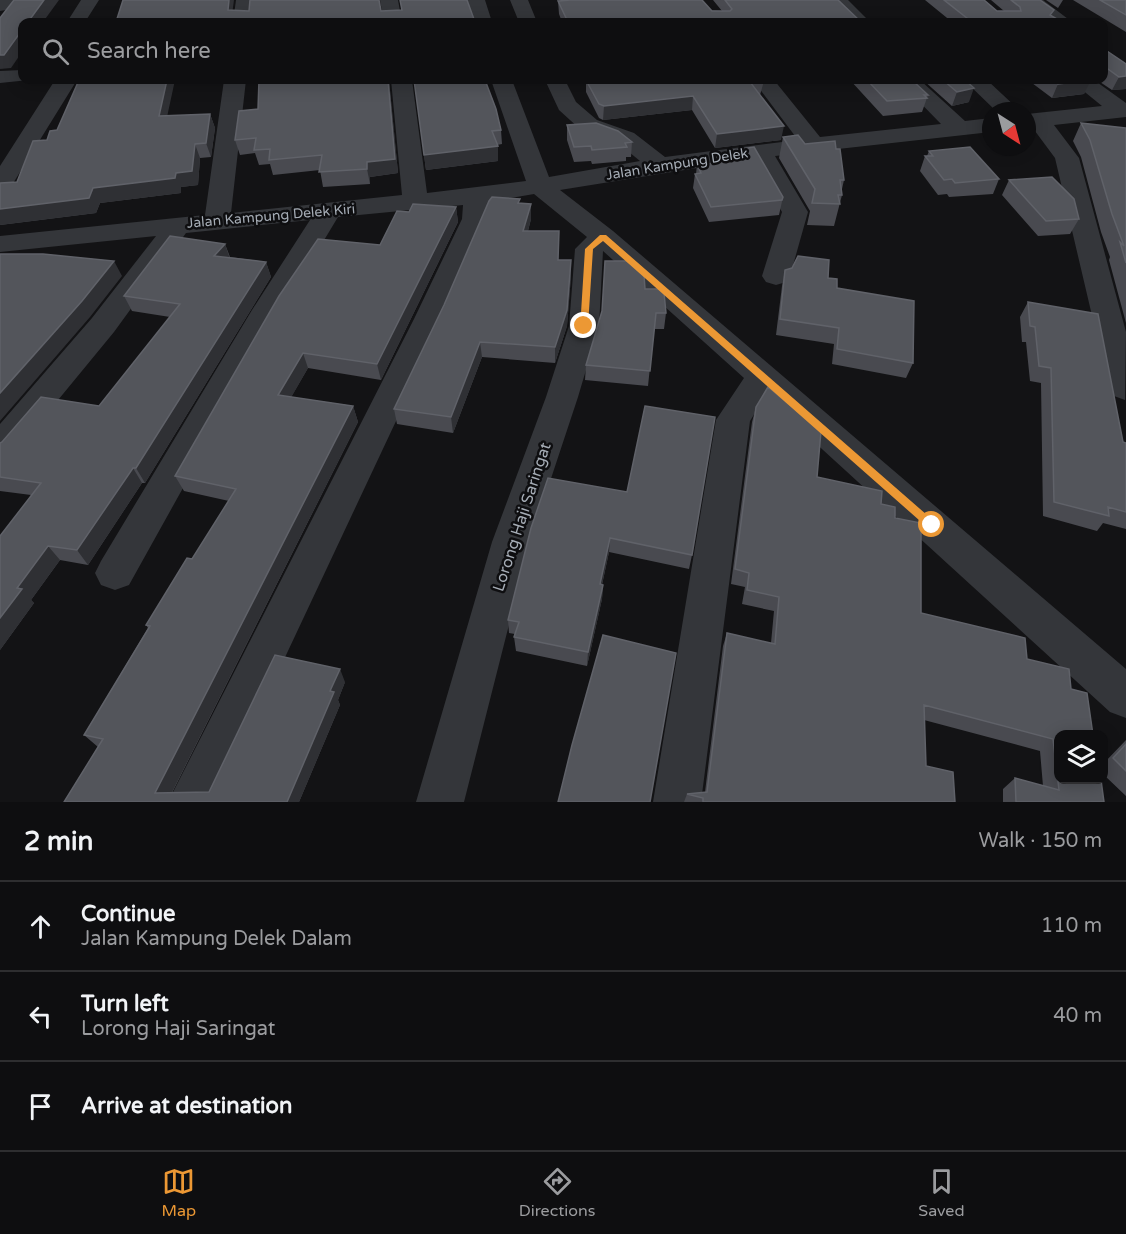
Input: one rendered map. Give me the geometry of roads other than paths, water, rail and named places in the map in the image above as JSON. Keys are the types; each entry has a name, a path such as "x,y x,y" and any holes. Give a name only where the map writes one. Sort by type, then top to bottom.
{"street":[{"path":"0,6 10,0"},
{"path":"79,18 90,0"},
{"path":"243,18 245,0"},
{"path":"389,0 392,18"},
{"path":"476,0 482,18"},
{"path":"519,0 526,18"},
{"path":"837,0 857,18"},
{"path":"1031,0 1057,18"},
{"path":"0,77 18,75"},
{"path":"0,146 39,84"},
{"path":"0,185 63,84"},
{"path":"217,221 234,84"},
{"path":"402,84 415,202"},
{"path":"503,84 542,187 767,380 1126,698"},
{"path":"557,84 567,105 589,125 626,138 660,165"},
{"path":"766,84 813,144"},
{"path":"912,84 959,128"},
{"path":"980,84 1000,102"},
{"path":"1087,84 1124,110"},
{"path":"1036,120 1124,110"},
{"path":"1036,124 1067,158 1125,388"},
{"name":"Jalan Kampung Delek","path":"542,187 660,165 731,155 982,125"},
{"path":"760,151 795,212 776,276"},
{"path":"731,155 747,174 756,176 773,173"},
{"name":"Jalan Kampung Delek Kiri","path":"0,244 477,196 542,187"},
{"path":"192,802 429,319 475,219 477,196"},
{"path":"115,573 267,310 329,211"},
{"path":"0,447 103,325 178,225"},
{"name":"Lorong Haji Saringat","path":"440,802 511,542 562,397 584,326 589,249 603,237"},
{"path":"677,802 733,420 755,386 767,380"}]}
